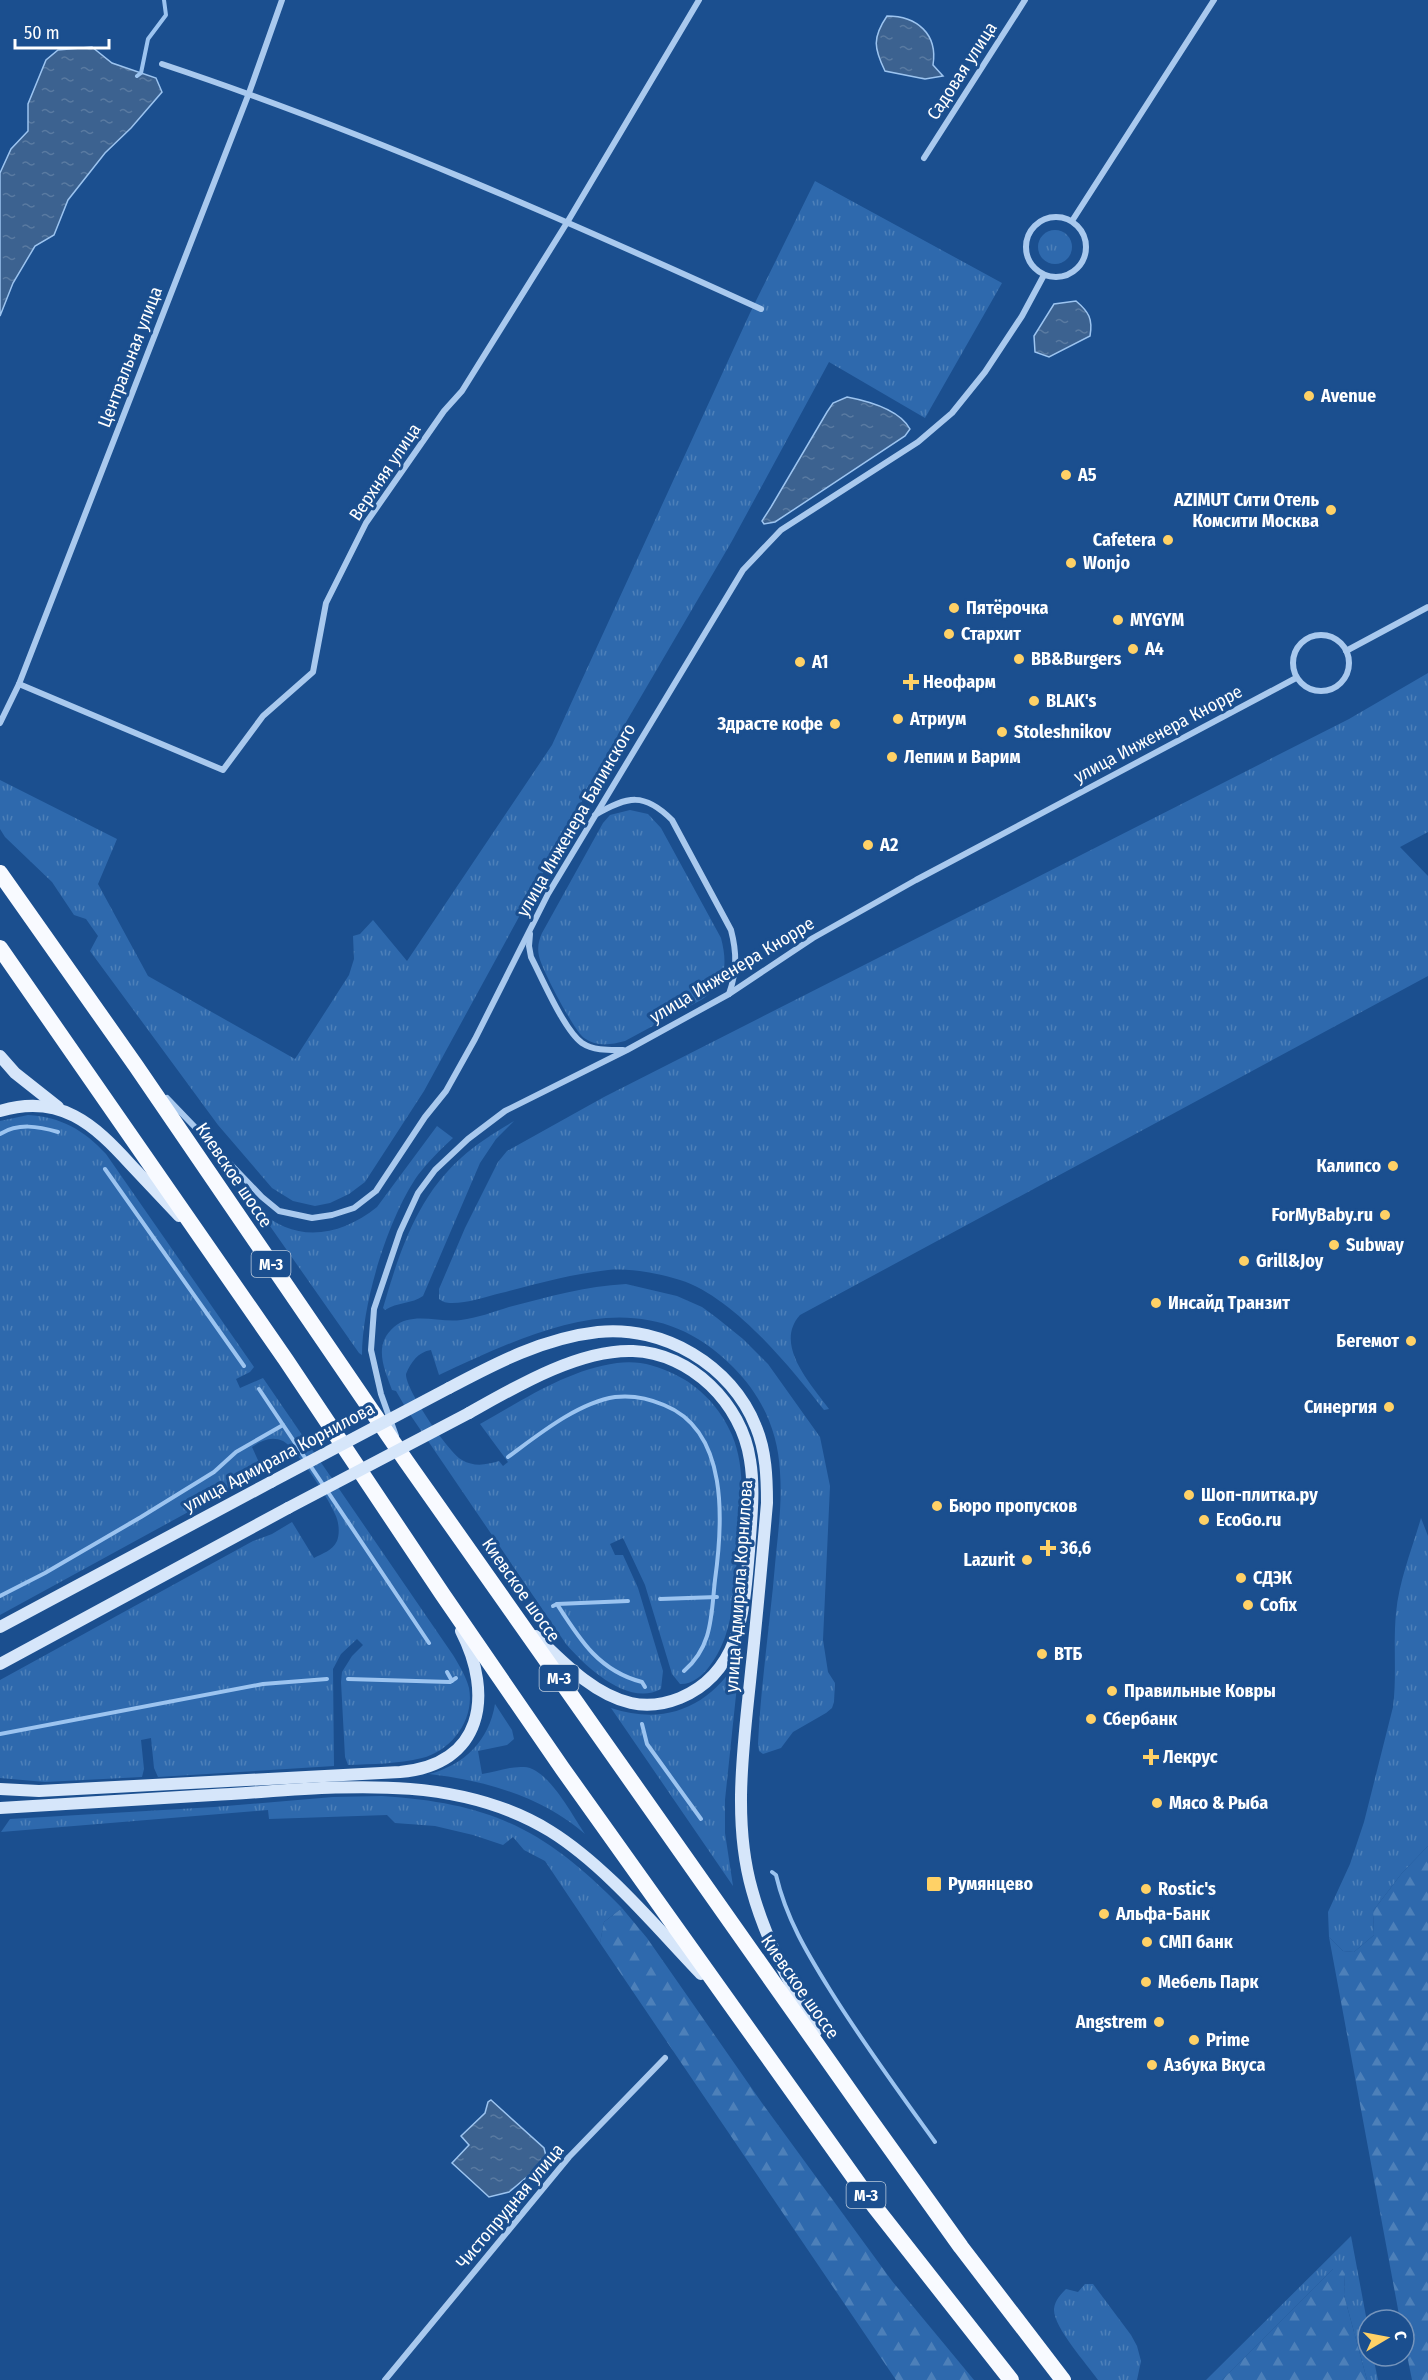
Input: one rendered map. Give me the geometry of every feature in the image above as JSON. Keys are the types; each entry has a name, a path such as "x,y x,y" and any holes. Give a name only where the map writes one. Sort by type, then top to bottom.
{"highway":[{"name":"Киевское шоссе","path":"0,873 136,1066 406,1461 868,2117 961,2247 1063,2380"},
{"name":"М-3","path":"0,948 286,1360 562,1768 875,2207 1011,2380"}],"main road":[{"path":"0,1056 15,1073 41,1095 66,1112 85,1121 109,1141 204,1243"},
{"path":"0,1111 38,1106 66,1112"},
{"name":"улица Адмирала Корнилова","path":"2,1625 449,1388 514,1356 545,1344 597,1332 632,1332 661,1339 704,1361 731,1386 749,1411 762,1444 767,1487 743,1770 743,1832 751,1889 765,1930 789,1984 868,2117"},
{"name":"улица Адмирала Корнилова","path":"0,1666 288,1508 540,1376 585,1358 616,1352 644,1352 680,1364 710,1385 736,1419 748,1447 752,1473 752,1503 743,1609 731,1651 724,1663 705,1684 694,1692 660,1704 639,1704 615,1698 569,1667 517,1619"},
{"path":"0,1789 39,1791 394,1773 418,1770 437,1764 453,1754 469,1736 477,1719 480,1700 470,1651 443,1595"},
{"path":"0,1808 372,1787 424,1790 480,1802 536,1824 574,1849 646,1916 730,2004"}],"street":[{"name":"Центральная улица","path":"0,723 19,684 249,93 282,0"},
{"name":"Верхняя улица","path":"19,684 223,770 263,716 313,672 326,603 366,523 444,411 462,391 568,221 699,0"},
{"name":"Садовая улица","path":"924,158 1025,0"},
{"path":"1072,221 1214,0"},
{"path":"162,64 249,93 568,221 761,309"},
{"path":"1057,217 1072,221 1084,238 1085,253 1081,263 1065,276 1044,275 1035,269 1027,256 1026,240 1030,231 1037,223 1047,218 1057,217"},
{"name":"улица Инженера Балинского","path":"136,1066 262,1197 279,1211 312,1218 332,1215 354,1208 376,1191 425,1117 446,1091 476,1039 548,894 743,570 781,530 918,442 952,413 985,372 1022,316 1044,275"},
{"path":"1346,651 1428,607"},
{"path":"1311,636 1330,636 1339,641 1346,651 1349,666 1347,675 1335,688 1318,692 1302,685 1296,678 1292,668 1292,658 1302,641 1311,636"},
{"name":"улица Инженера Кнорре","path":"406,1461 381,1394 371,1340 374,1309 400,1232 418,1193 455,1149 499,1115 627,1050 729,994 813,938 916,880 1296,678"},
{"path":"595,815 612,805 636,799 660,807 672,820 731,930 736,948 736,961 735,975 729,994"},
{"path":"530,929 531,957 570,1030 582,1043 592,1047 603,1050 627,1050"},
{"name":"Чистопрудная улица","path":"385,2380 569,2157 665,2058"}],"green space":[{"path":"815,181 1002,283 925,418 829,362 732,541 615,741 424,1091 365,1182 349,1194 330,1203 315,1206 293,1201 272,1188 218,1125 90,951 98,936 86,919 74,915 52,882 5,837 0,829 0,780 117,839 98,884 148,976 295,1059 349,975 354,959 353,936 360,934 373,920 407,961 552,745 750,313"},
{"path":"1055,230 1067,235 1072,247 1067,259 1055,264 1043,259 1038,247 1043,235"},
{"path":"1428,673 1428,832 1400,847 1428,876 1428,976 800,1315 793,1327 791,1339 793,1352 805,1377 829,1409 824,1410 778,1354 740,1317 700,1289 671,1277 635,1270 608,1270 567,1277 476,1300 448,1303 439,1299 439,1289 465,1228 498,1162 507,1151 604,1097 1349,719"},
{"path":"630,810 648,814 661,828 721,938 724,957 723,973 716,987 701,1000 625,1041 599,1044 584,1038 566,1012 541,963 538,953 539,944 542,933 603,823 610,815"},
{"path":"28,1115 40,1116 71,1126 89,1138 106,1154 254,1367 250,1372 236,1379 240,1388 263,1378 453,1655 466,1679 470,1700 459,1732 442,1749 413,1760 348,1765 345,1757 341,1682 342,1672 352,1656 363,1645 357,1639 341,1654 333,1669 334,1766 158,1777 154,1768 151,1738 141,1740 144,1769 142,1777 45,1782 0,1778 0,1680 253,1541 272,1534 292,1522 314,1558 333,1547 339,1531 332,1507 303,1463 283,1441 267,1440 252,1447 262,1469 223,1493 0,1615 0,1121"},
{"path":"514,1121 496,1139 480,1163 423,1296 385,1310 383,1308 403,1247 421,1208 433,1190 446,1173 467,1153"},
{"path":"437,1126 453,1138 418,1175 387,1237 372,1287 363,1334 362,1355 258,1209 287,1228 302,1232 333,1230 348,1225 377,1207"},
{"path":"626,1284 677,1296 702,1307 717,1318 743,1339 768,1364 820,1437 830,1486 823,1640 828,1672 835,1683 834,1702 832,1708 826,1713 793,1732 781,1748 763,1754 759,1751 758,1744 759,1720 779,1523 781,1492 779,1457 767,1415 752,1390 733,1367 698,1339 663,1323 626,1318 588,1320 550,1329 513,1342 439,1375 431,1350 426,1351 416,1358 406,1374 412,1393 447,1445 462,1460 476,1464 499,1461 503,1466 508,1462 480,1424 546,1387 599,1367 632,1362 660,1368 684,1379 716,1407 732,1435 737,1450 741,1480 741,1511 734,1596 729,1625 715,1658 703,1674 696,1679 680,1684 672,1674 645,1585 623,1538 610,1544 615,1555 623,1555 638,1588 663,1671 661,1689 648,1693 635,1693 609,1682 596,1673 566,1644 396,1391 392,1390 386,1373 382,1357 384,1341 394,1327 401,1322 417,1319 453,1321 467,1319 567,1292"},
{"path":"1421,1518 1428,1536 1428,1846 1402,1873 1373,1911 1374,1935 1354,1952 1343,1951 1329,1937 1328,1912 1350,1864 1364,1822 1393,1707 1395,1625 1398,1601"},
{"path":"740,1657 725,1800 725,1833 733,1886 611,1708 650,1715 685,1708 701,1700 715,1689"},
{"path":"495,1704 512,1730 514,1739 507,1745 478,1751 482,1774 513,1767 533,1769 542,1775 559,1794 585,1834 551,1810 512,1792 471,1781 429,1774 464,1758 473,1750 487,1729"},
{"path":"382,1796 455,1805 515,1825 542,1840 568,1859 622,1908 604,1922 600,1943 545,1861 524,1850 513,1837 503,1845 435,1826 395,1823 387,1815 269,1819 268,1810 1,1832 10,1819 214,1807 333,1797"},
{"path":"1428,1846 1428,2380 1412,2380 1410,2368 1416,2368 1416,2308 1398,2308 1329,1937 1343,1951 1354,1952 1374,1935 1373,1911 1402,1873"},
{"path":"622,1908 647,1938 762,2103 892,2281 974,2380 896,2380 600,1943 604,1922"},
{"path":"1351,2236 1364,2308 1356,2308 1356,2339 1344,2295 1345,2274 1333,2269 1222,2380 1206,2380"},
{"path":"1341,2268 1345,2274 1344,2295 1356,2339 1356,2368 1364,2368 1367,2380 1222,2380 1333,2269"},
{"path":"1085,2284 1093,2284 1137,2346 1141,2361 1137,2380 1098,2380 1059,2325 1054,2309 1058,2298 1066,2289 1078,2292"},
{"path":"1364,2368 1376,2368 1378,2380 1367,2380"}],"water":[{"path":"887,16 908,19 923,29 932,44 933,65 943,76 925,79 885,71 876,43"},
{"path":"92,47 112,63 156,78 162,92 131,128 105,153 68,200 54,235 35,246 13,283 0,316 0,173 11,149 28,131 28,104 46,60 58,50"},
{"path":"1076,301 1089,316 1090,336 1049,357 1035,352 1034,336 1054,304"},
{"path":"847,397 891,411 910,429 905,436 775,522 764,524 762,521 827,412 833,403"},
{"path":"491,2100 544,2148 547,2160 509,2192 489,2197 452,2163 469,2145 461,2136 485,2113 488,2102"}],"waterway":[{"path":"137,76 141,73 148,39 166,15 164,0"},
{"path":"0,1134 21,1127 43,1128 58,1132"},
{"path":"105,1169 244,1366"},
{"path":"259,1389 429,1643"},
{"path":"508,1457 572,1413 601,1400 615,1397 628,1396 664,1405 685,1418 701,1435 711,1457 717,1480 720,1532 709,1629 701,1651 684,1671"},
{"path":"0,1596 45,1573 141,1517 214,1472 236,1452 283,1425"},
{"path":"660,1599 717,1597"},
{"path":"557,1604 628,1601"},
{"path":"553,1606 557,1604 583,1642 602,1662 627,1677 642,1682 645,1687"},
{"path":"447,1672 452,1681"},
{"path":"348,1679 450,1682 456,1678"},
{"path":"0,1734 263,1684 327,1679"},
{"path":"642,1724 647,1744 701,1819"},
{"path":"772,1872 776,1875 785,1906 798,1935 821,1976 868,2048 935,2142"}],"place":[{"name":"Avenue","path":"1309,396"},
{"name":"А5","path":"1066,475"},
{"name":"AZIMUT Сити Отель Комсити Москва","path":"1331,510"},
{"name":"Cafetera","path":"1168,540"},
{"name":"Wonjo","path":"1071,563"},
{"name":"Пятёрочка","path":"954,608"},
{"name":"MYGYM","path":"1118,620"},
{"name":"Стархит","path":"949,634"},
{"name":"А4","path":"1133,649"},
{"name":"BB&Burgers","path":"1019,659"},
{"name":"А1","path":"800,662"},
{"name":"Неофарм","path":"911,682"},
{"name":"BLAK's","path":"1034,701"},
{"name":"Атриум","path":"898,719"},
{"name":"Здрасте кофе","path":"835,724"},
{"name":"Stoleshnikov","path":"1002,732"},
{"name":"Лепим и Варим","path":"892,757"},
{"name":"А2","path":"868,845"},
{"name":"Калипсо","path":"1393,1166"},
{"name":"ForMyBaby.ru","path":"1385,1215"},
{"name":"Subway","path":"1334,1245"},
{"name":"Grill&Joy","path":"1244,1261"},
{"name":"Инсайд Транзит","path":"1156,1303"},
{"name":"Бегемот","path":"1411,1341"},
{"name":"Синергия","path":"1389,1407"},
{"name":"Шоп-плитка.ру","path":"1189,1495"},
{"name":"Бюро пропусков","path":"937,1506"},
{"name":"EcoGo.ru","path":"1204,1520"},
{"name":"36,6","path":"1048,1548"},
{"name":"Lazurit","path":"1027,1560"},
{"name":"СДЭК","path":"1241,1578"},
{"name":"Cofix","path":"1248,1605"},
{"name":"ВТБ","path":"1042,1654"},
{"name":"Правильные Ковры","path":"1112,1691"},
{"name":"Сбербанк","path":"1091,1719"},
{"name":"Лекрус","path":"1151,1757"},
{"name":"Мясо & Рыба","path":"1157,1803"},
{"name":"Румянцево","path":"934,1884"},
{"name":"Rostic's","path":"1146,1889"},
{"name":"Альфа-Банк","path":"1104,1914"},
{"name":"СМП банк","path":"1147,1942"},
{"name":"Мебель Парк","path":"1146,1982"},
{"name":"Angstrem","path":"1159,2022"},
{"name":"Prime","path":"1194,2040"},
{"name":"Азбука Вкуса","path":"1152,2065"}]}
